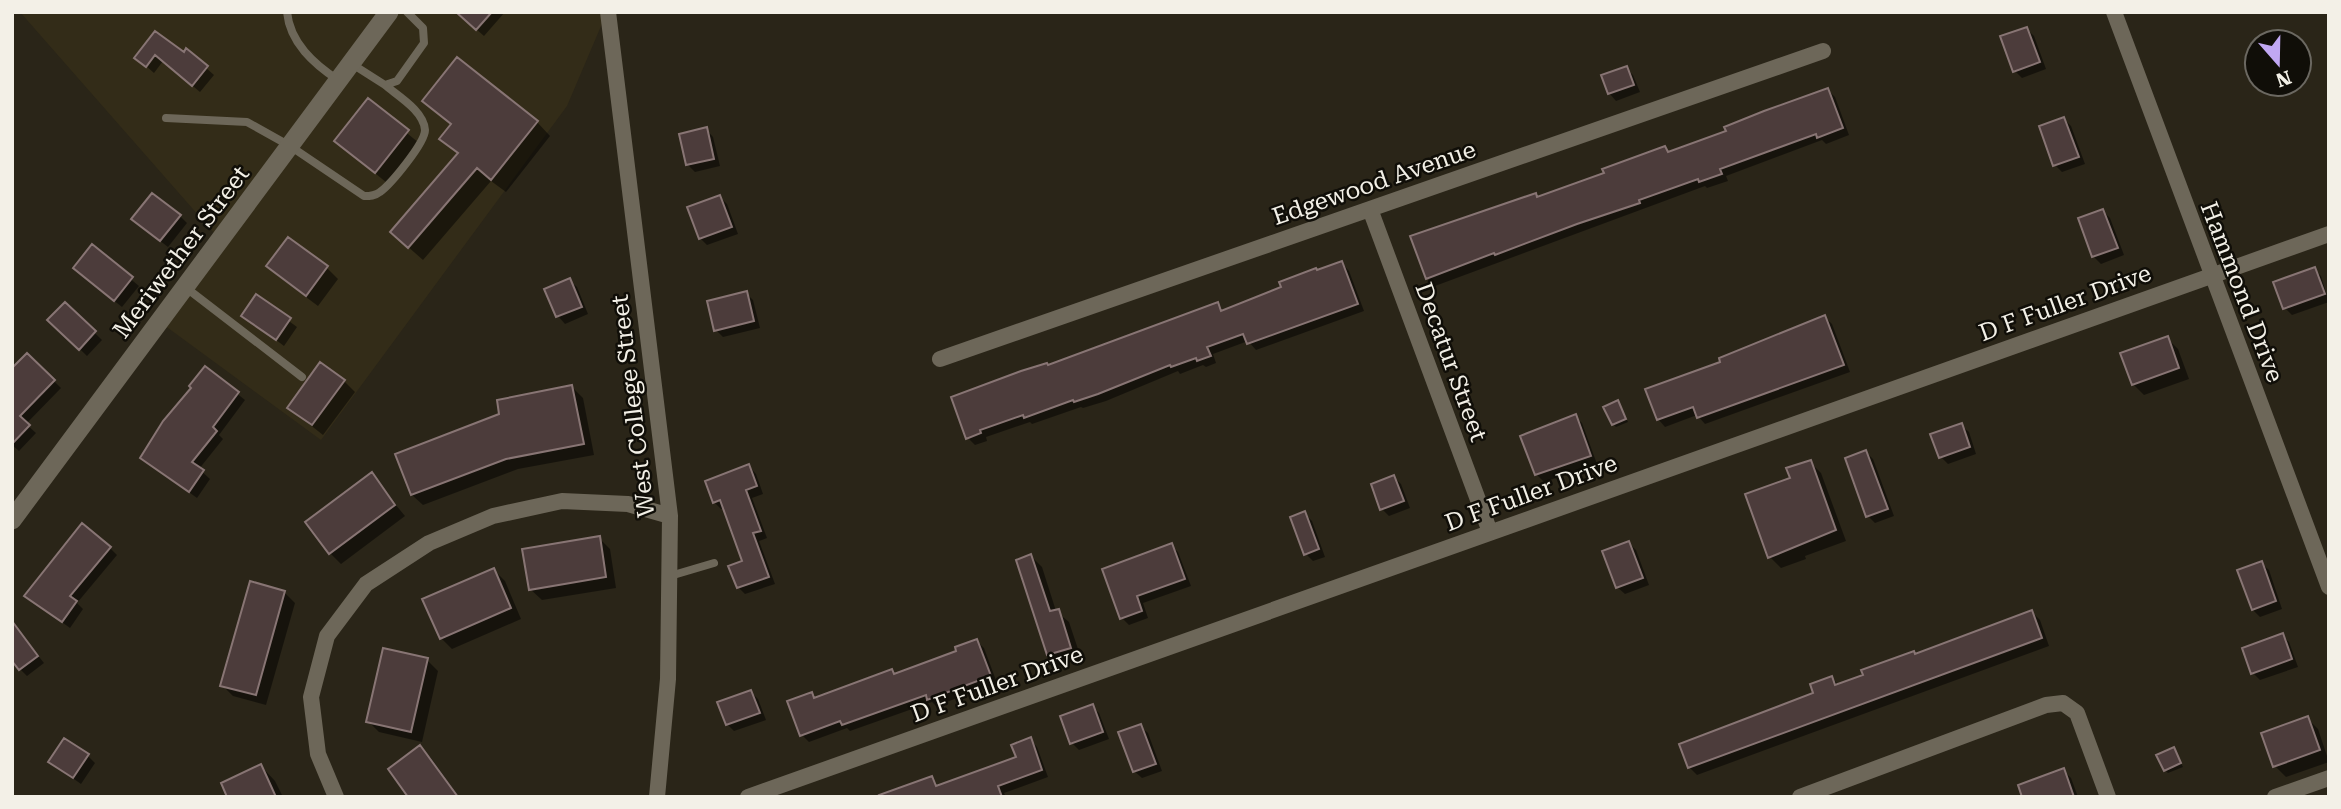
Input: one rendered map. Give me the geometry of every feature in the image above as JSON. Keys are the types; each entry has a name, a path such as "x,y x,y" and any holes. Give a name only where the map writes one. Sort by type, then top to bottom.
{"street":[{"name":"Meriwether Street","path":"12,520 389,12"},
{"name":"West College Street","path":"608,12 670,516 668,680 657,797"},
{"name":"Hammond Drive","path":"2113,12 2329,587"},
{"name":"Edgewood Avenue","path":"940,359 1823,51"},
{"name":"Decatur Street","path":"1370,209 1490,531"},
{"name":"D F Fuller Drive","path":"748,797 2329,234"},
{"path":"336,797 318,754 310,697 327,636 366,584 429,543 493,516 562,502 628,504 670,516"},
{"path":"1800,797 2046,705 2063,703 2077,713 2108,797"},
{"path":"2276,797 2329,778"}],"lane":[{"path":"287,12 293,35 299,45 320,68 338,81"},
{"path":"385,85 397,81 424,43 423,28 407,12"},
{"path":"166,118 247,122 290,146 364,195 373,196 390,183 422,140 425,130 418,114 385,85 351,63"},
{"path":"185,287 302,377"},
{"path":"669,576 714,562"}],"shaded area":[{"path":"20,12 607,12 567,106 321,440 164,325 221,241"}],"building":[{"path":"456,12 492,12 476,30"},
{"path":"2027,27 2040,62 2013,72 2000,36"},
{"path":"155,31 184,52 186,48 208,66 192,86 155,55 146,67 134,58"},
{"path":"457,57 538,121 491,180 477,168 408,248 390,232 458,153 439,139 451,124 422,101"},
{"path":"1627,66 1634,85 1608,94 1601,75"},
{"path":"1828,88 1843,128 1817,138 1816,134 1720,169 1722,174 1699,182 1698,179 1639,200 1640,203 1426,279 1410,236 1536,193 1537,197 1604,173 1602,169 1665,146 1668,152 1726,131 1724,127 1764,111"},
{"path":"368,98 409,130 375,173 334,141"},
{"path":"2064,117 2079,157 2053,166 2039,126"},
{"path":"707,127 714,159 686,165 679,134"},
{"path":"152,193 181,215 160,241 131,219"},
{"path":"720,195 732,227 699,239 687,207"},
{"path":"2103,209 2118,248 2092,257 2078,218"},
{"path":"288,237 328,266 306,296 266,266"},
{"path":"92,244 133,277 114,301 73,268"},
{"path":"1342,261 1358,304 1247,344 1243,334 1207,347 1211,356 1171,367 1170,365 1098,394 980,430 981,433 966,439 951,397 1021,371 1047,363 1048,365 1218,302 1221,311 1281,287 1279,282"},
{"path":"2315,267 2325,294 2283,309 2273,282"},
{"path":"570,278 582,307 556,317 544,289"},
{"path":"747,291 754,321 714,331 707,301"},
{"path":"256,294 291,318 276,340 241,316"},
{"path":"65,302 96,331 79,350 47,320"},
{"path":"1825,315 1844,365 1697,418 1693,407 1657,420 1645,389 1720,362 1719,358"},
{"path":"2168,336 2179,368 2132,385 2120,353"},
{"path":"27,353 55,380 20,416 30,425 12,444 12,368"},
{"path":"320,362 345,380 312,425 287,408"},
{"path":"205,366 239,392 213,427 217,431 192,462 204,470 189,492 140,458 163,421 191,388 189,386"},
{"path":"572,385 584,444 506,459 411,495 395,454 499,414 497,400"},
{"path":"1618,400 1626,419 1612,425 1603,407"},
{"path":"1576,414 1591,456 1535,475 1520,436"},
{"path":"1962,423 1970,447 1939,458 1930,434"},
{"path":"1866,450 1888,509 1866,517 1845,458"},
{"path":"1811,460 1836,530 1768,558 1745,494 1790,478 1786,468"},
{"path":"749,464 757,486 746,490 761,531 753,533 769,577 737,588 728,566 742,561 720,500 713,503 705,481"},
{"path":"372,472 395,505 329,554 305,522"},
{"path":"1394,475 1404,501 1380,510 1371,484"},
{"path":"1305,511 1319,549 1304,555 1290,517"},
{"path":"82,523 111,547 70,596 77,601 62,622 24,596"},
{"path":"600,536 606,577 529,590 522,549"},
{"path":"1629,541 1643,578 1616,588 1602,551"},
{"path":"1172,543 1185,579 1137,596 1142,611 1120,619 1102,569"},
{"path":"1031,554 1050,611 1059,609 1071,648 1047,655 1016,560"},
{"path":"2262,561 2276,601 2252,610 2237,570"},
{"path":"494,568 511,608 440,639 422,599"},
{"path":"250,581 285,591 256,695 220,686"},
{"path":"2032,610 2042,638 1688,768 1679,744 1813,693 1810,684 1832,676 1835,685 1863,675 1861,670 1914,651 1915,654"},
{"path":"12,621 38,656 19,670 12,661"},
{"path":"2283,633 2292,659 2251,674 2242,648"},
{"path":"977,639 991,676 927,700 926,695 842,725 840,721 800,736 787,701 812,692 814,698 892,669 894,674 956,651 955,647"},
{"path":"383,648 428,658 411,732 366,722"},
{"path":"751,690 760,713 726,725 717,702"},
{"path":"1093,704 1103,732 1070,744 1060,716"},
{"path":"2308,716 2320,750 2273,767 2261,733"},
{"path":"1141,724 1156,764 1133,772 1118,732"},
{"path":"1031,737 1042,770 998,786 1002,797 879,795 932,776 936,786 1016,757 1011,745"},
{"path":"64,738 89,754 73,778 48,762"},
{"path":"420,745 458,797 408,797 388,769"},
{"path":"2174,747 2181,763 2164,771 2156,755"},
{"path":"261,764 276,797 227,797 221,783"},
{"path":"2064,768 2074,797 2022,797 2018,785"}]}
